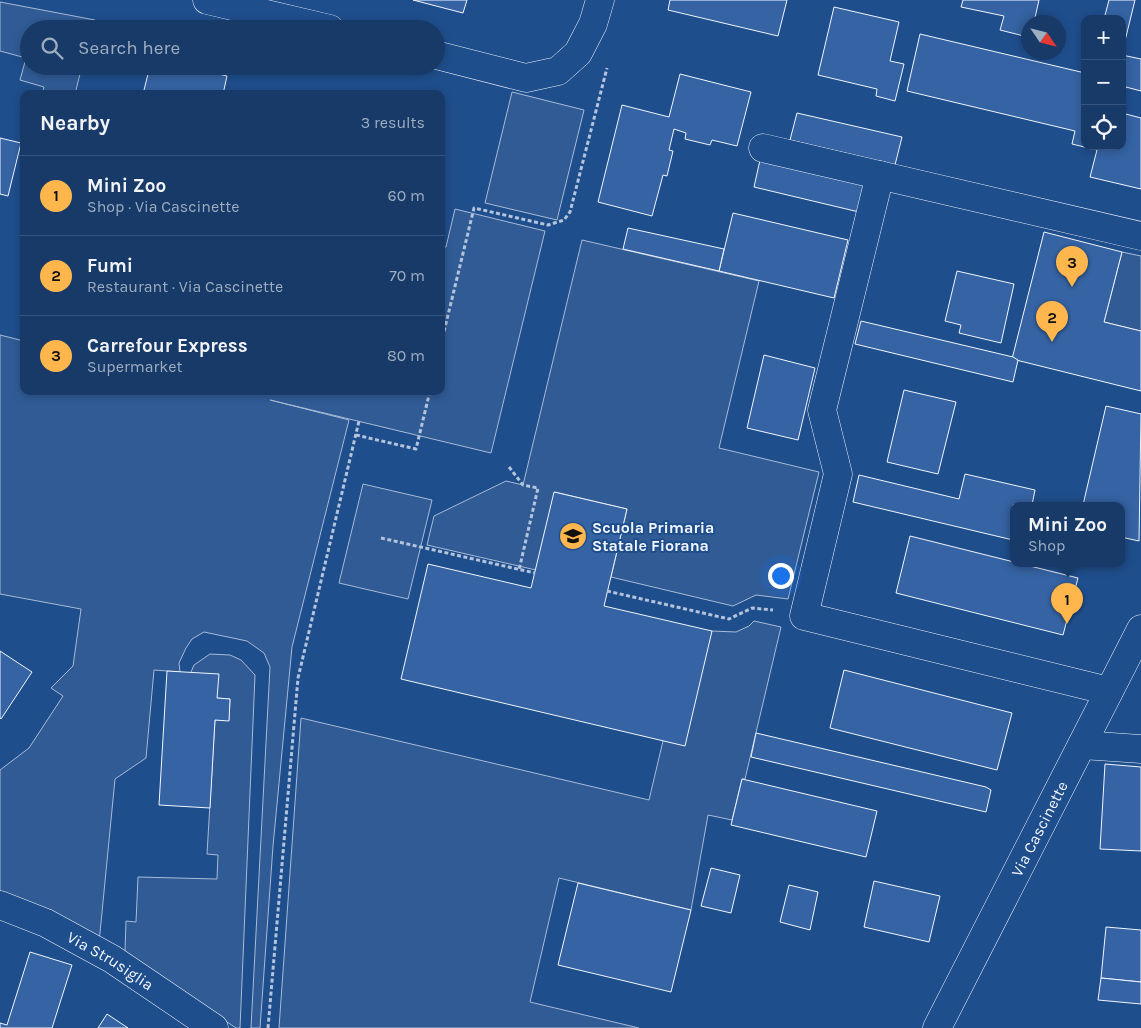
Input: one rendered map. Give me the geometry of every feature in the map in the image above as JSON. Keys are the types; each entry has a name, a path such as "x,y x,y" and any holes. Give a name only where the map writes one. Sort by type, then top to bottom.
{"street":[{"path":"207,0 292,20"},
{"path":"445,57 526,78 558,71 578,53 593,24 600,0"},
{"path":"763,148 1141,236"},
{"path":"880,175 822,410 838,474 804,616 1109,691"},
{"name":"Via Cascinette","path":"937,1028 1141,629"},
{"path":"1082,745 1141,748"},
{"name":"Via Strusiglia","path":"0,905 46,923 112,958 214,1028"}],"path":[{"path":"445,328 474,208 548,225 564,220 570,212 608,63"},
{"path":"356,435 416,449 429,395"},
{"path":"268,1028 298,678 359,421"},
{"path":"509,467 523,485 538,488 519,570"},
{"path":"381,538 535,573"},
{"path":"607,590 729,619 752,608 775,610"}],"shaded area":[{"path":"0,2 95,20 20,20 20,56 0,51"},
{"path":"21,75 80,75 76,90 43,90 44,87 20,80"},
{"path":"512,92 584,110 557,220 485,203"},
{"path":"455,209 545,231 491,453 270,400 349,420 292,647 273,846 260,1028 251,1028 270,667 264,653 247,641 204,632 192,639 186,648 179,663 180,672 154,670 146,758 115,779 99,943 0,893 0,770 29,748 63,696 51,688 73,666 81,609 0,594 0,335 20,340 20,395 445,395 446,247"},
{"path":"582,240 759,281 719,448 819,472 788,599 756,595 733,606 611,577 627,509 555,492 536,570 427,545 434,516 506,481 523,485"},
{"path":"1122,252 1141,256 1141,331 1104,322"},
{"path":"363,484 432,500 408,599 339,583"},
{"path":"754,621 781,627 745,779 742,779 732,820 708,815 691,910 559,878 530,1002 639,1028 279,1028 301,718 649,800 663,741 712,631 736,632 749,626"},
{"path":"210,654 230,655 241,660 255,675 240,1028 236,1028 133,959 125,951 126,921 136,922 138,877 217,879 218,855 207,854 215,720 229,720 230,699 217,698 191,672 194,665"}],"building":[{"path":"413,0 467,0 463,13"},
{"path":"670,0 787,0 778,36 668,10"},
{"path":"963,0 1039,0 1036,15 1021,15 1021,35 1000,30 1004,16 961,7"},
{"path":"1109,0 1135,0 1126,37 1126,15 1105,15"},
{"path":"834,7 899,22 890,61 904,64 895,101 876,96 877,89 818,75"},
{"path":"920,34 1021,58 1021,60 1030,60 1081,72 1081,146 1072,144 1075,131 907,91"},
{"path":"1126,56 1141,59 1141,91 1126,87"},
{"path":"680,74 751,92 737,146 712,140 710,145 685,139 686,133 674,129 669,150 673,151 667,176 663,175 652,216 598,202 622,105 669,117"},
{"path":"148,75 227,76 224,90 144,90"},
{"path":"797,113 902,137 895,165 790,140"},
{"path":"1126,114 1141,118 1141,189 1090,177 1097,150 1126,150"},
{"path":"0,138 20,143 20,147 8,196 0,194"},
{"path":"760,160 865,185 859,212 754,187"},
{"path":"733,213 848,240 834,298 719,271"},
{"path":"628,228 724,249 719,271 623,249"},
{"path":"1044,232 1122,252 1104,322 1141,331 1141,391 1012,359"},
{"path":"957,271 1014,284 1001,343 959,333 961,325 945,321"},
{"path":"861,321 1013,357 1018,360 1013,382 855,344"},
{"path":"764,355 815,368 798,440 747,428"},
{"path":"904,390 956,402 938,474 887,462"},
{"path":"1106,406 1141,414 1139,541 1125,538 1125,502 1084,502"},
{"path":"965,474 1035,490 1033,502 1010,502 1010,539 853,502 859,475 959,499"},
{"path":"554,492 627,509 604,606 712,631 685,746 401,679 428,564 531,588"},
{"path":"910,536 1010,561 1010,567 1034,567 1078,578 1063,635 896,593"},
{"path":"0,651 32,672 1,719 0,718"},
{"path":"844,670 1012,713 997,770 830,728"},
{"path":"167,671 219,674 217,698 230,699 229,721 215,720 210,808 159,805"},
{"path":"756,733 986,787 991,790 986,812 751,757"},
{"path":"1105,764 1141,767 1141,851 1100,849"},
{"path":"742,779 877,811 866,857 731,825"},
{"path":"711,868 740,875 731,913 701,906"},
{"path":"874,881 940,896 929,942 864,927"},
{"path":"578,883 691,910 671,992 558,965"},
{"path":"789,885 818,892 810,930 780,922"},
{"path":"1106,927 1141,930 1141,982 1101,978"},
{"path":"30,952 72,965 52,1028 0,1028 0,1023 7,1025"},
{"path":"1101,978 1141,982 1141,1004 1098,1000"},
{"path":"107,1014 128,1028 98,1028"}],"place":[{"name":"Carrefour Express","path":"1072,287"},
{"name":"Fumi","path":"1052,342"},
{"name":"Scuola Primaria Statale Fiorana","path":"573,536"},
{"name":"Mini Zoo","path":"1067,624"}]}
